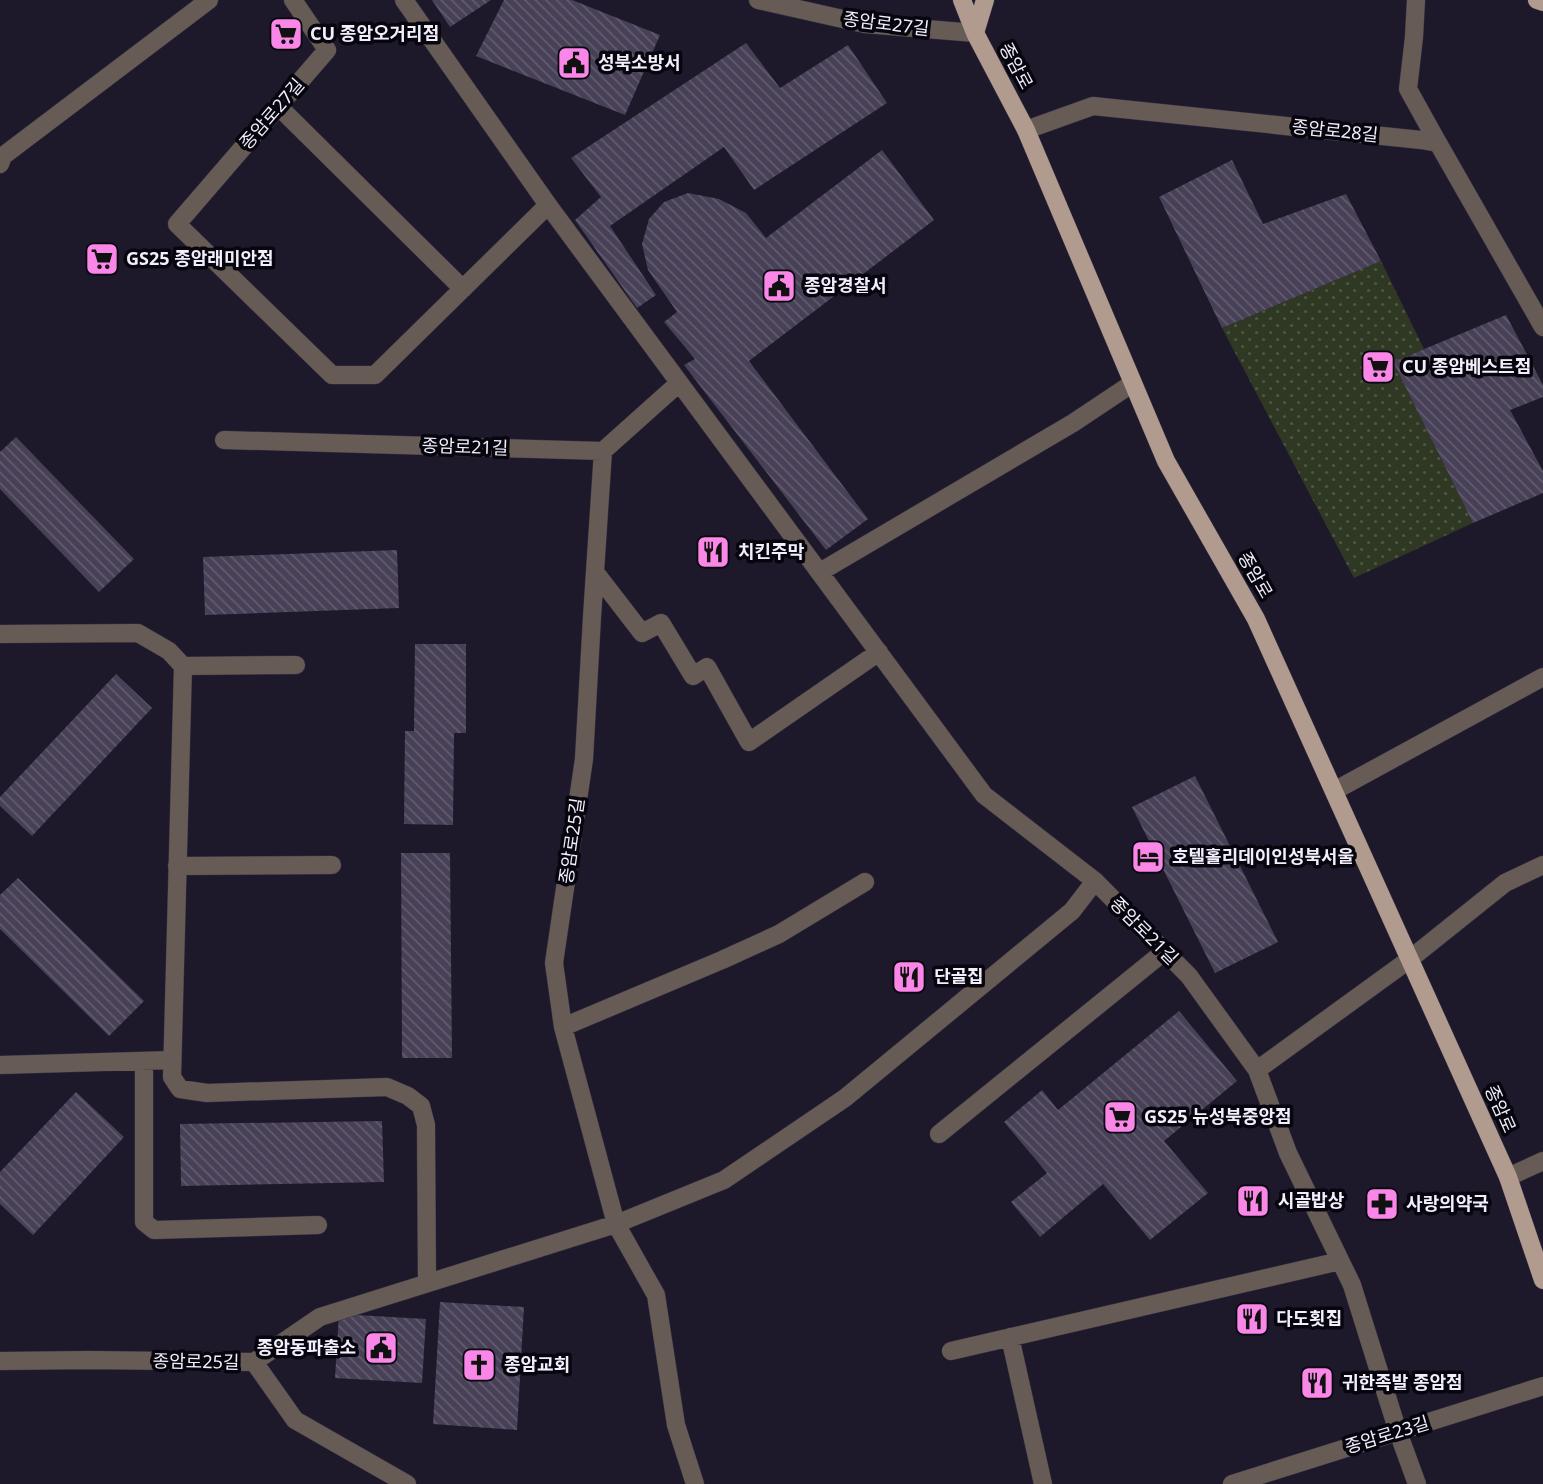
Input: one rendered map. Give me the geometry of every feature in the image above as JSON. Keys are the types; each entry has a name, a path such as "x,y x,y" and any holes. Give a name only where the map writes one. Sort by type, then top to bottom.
{"main road":[{"name":"종암로","path":"962,0 975,33 1026,130 1166,461 1256,619 1508,1177 1543,1280"},
{"path":"975,33 985,0"},
{"path":"1536,0 1543,2"}],"street":[{"path":"1,159 209,0"},
{"name":"종암로27길","path":"293,0 327,50 177,224 332,375 375,375 463,289"},
{"name":"종암로21길","path":"404,0 548,205 984,796 1095,881 1165,951 1189,976 1257,1070 1288,1153 1352,1285 1417,1484"},
{"name":"종암로27길","path":"758,0 864,24 975,33"},
{"path":"1416,0 1408,89 1543,327"},
{"path":"278,106 463,289 548,205"},
{"name":"종암로28길","path":"1026,130 1093,106 1438,143"},
{"path":"603,451 680,383"},
{"path":"820,572 1073,423 1133,383"},
{"name":"종암로21길","path":"224,440 603,451"},
{"name":"종암로25길","path":"603,451 584,759 555,964 563,1027 616,1224"},
{"path":"595,572 642,634 661,623 692,676 707,667 749,742 879,652"},
{"path":"0,634 138,634 169,651 183,666 172,1077 180,1089 207,1093 387,1087 421,1106 426,1125 427,1283"},
{"path":"183,666 296,665"},
{"path":"1334,791 1543,677"},
{"path":"177,866 332,865"},
{"path":"1257,1070 1410,959 1505,883 1543,865"},
{"name":"종암로25길","path":"0,1361 254,1362 320,1317 616,1224 724,1180 845,1098 1072,912 1095,881"},
{"path":"563,1027 779,934 864,883"},
{"path":"939,1134 1165,951"},
{"path":"0,1065 172,1060"},
{"path":"144,1061 144,1222 154,1230 318,1224"},
{"path":"1508,1177 1543,1161"},
{"path":"616,1224 656,1295 676,1425 695,1484"},
{"path":"951,1351 1340,1261"},
{"path":"1010,1337 1043,1484"},
{"path":"254,1362 295,1420 407,1484"},
{"name":"종암로23길","path":"1232,1484 1543,1386"}],"green space":[{"path":"1381,261 1424,349 1393,362 1473,523 1354,578 1222,328"}],"building":[{"path":"432,0 491,0 450,27"},
{"path":"504,0 572,0 660,35 625,115 476,56"},
{"path":"746,43 780,88 848,45 887,103 754,190 724,147 610,226 656,295 637,308 575,220 601,197 571,158"},
{"path":"882,150 934,220 749,361 868,519 826,550 684,365 695,359 664,322 677,312 648,270 642,244 649,219 664,202 688,193 719,199 746,213 766,238"},
{"path":"1232,160 1263,224 1346,194 1381,261 1222,328 1159,197"},
{"path":"1506,315 1543,385 1543,397 1510,410 1543,471 1543,493 1473,523 1393,362"},
{"path":"16,437 134,559 99,592 0,489 0,452"},
{"path":"397,550 399,608 205,615 203,557"},
{"path":"415,644 466,644 466,733 454,733 453,825 404,824 405,731 414,731"},
{"path":"116,674 152,708 32,836 0,806 0,797"},
{"path":"1195,776 1278,942 1215,973 1132,807"},
{"path":"401,853 450,853 452,1058 402,1058"},
{"path":"18,878 144,1001 109,1036 0,929 0,895"},
{"path":"1179,1011 1237,1081 1164,1141 1208,1193 1150,1240 1103,1184 1040,1237 1011,1202 1047,1173 1004,1122 1042,1090 1058,1110"},
{"path":"76,1092 124,1137 33,1235 0,1204 0,1172"},
{"path":"382,1121 384,1182 181,1186 180,1124"},
{"name":"종암교회","path":"440,1302 524,1307 517,1430 433,1424"},
{"name":"종암동파출소","path":"339,1314 426,1319 422,1383 335,1378"}],"place":[{"name":"CU 종암오거리점","path":"286,34"},
{"name":"성북소방서","path":"574,63"},
{"name":"GS25 종암래미안점","path":"102,259"},
{"name":"종암경찰서","path":"779,286"},
{"name":"CU 종암베스트점","path":"1378,367"},
{"name":"치킨주막","path":"713,552"},
{"name":"호텔홀리데이인성북서울","path":"1148,857"},
{"name":"단골집","path":"909,977"},
{"name":"GS25 뉴성북중앙점","path":"1120,1117"},
{"name":"시골밥상","path":"1253,1201"},
{"name":"사랑의약국","path":"1382,1204"},
{"name":"다도횟집","path":"1252,1319"},
{"name":"종암동파출소","path":"381,1348"},
{"name":"종암교회","path":"479,1365"},
{"name":"귀한족발 종암점","path":"1317,1383"}]}
